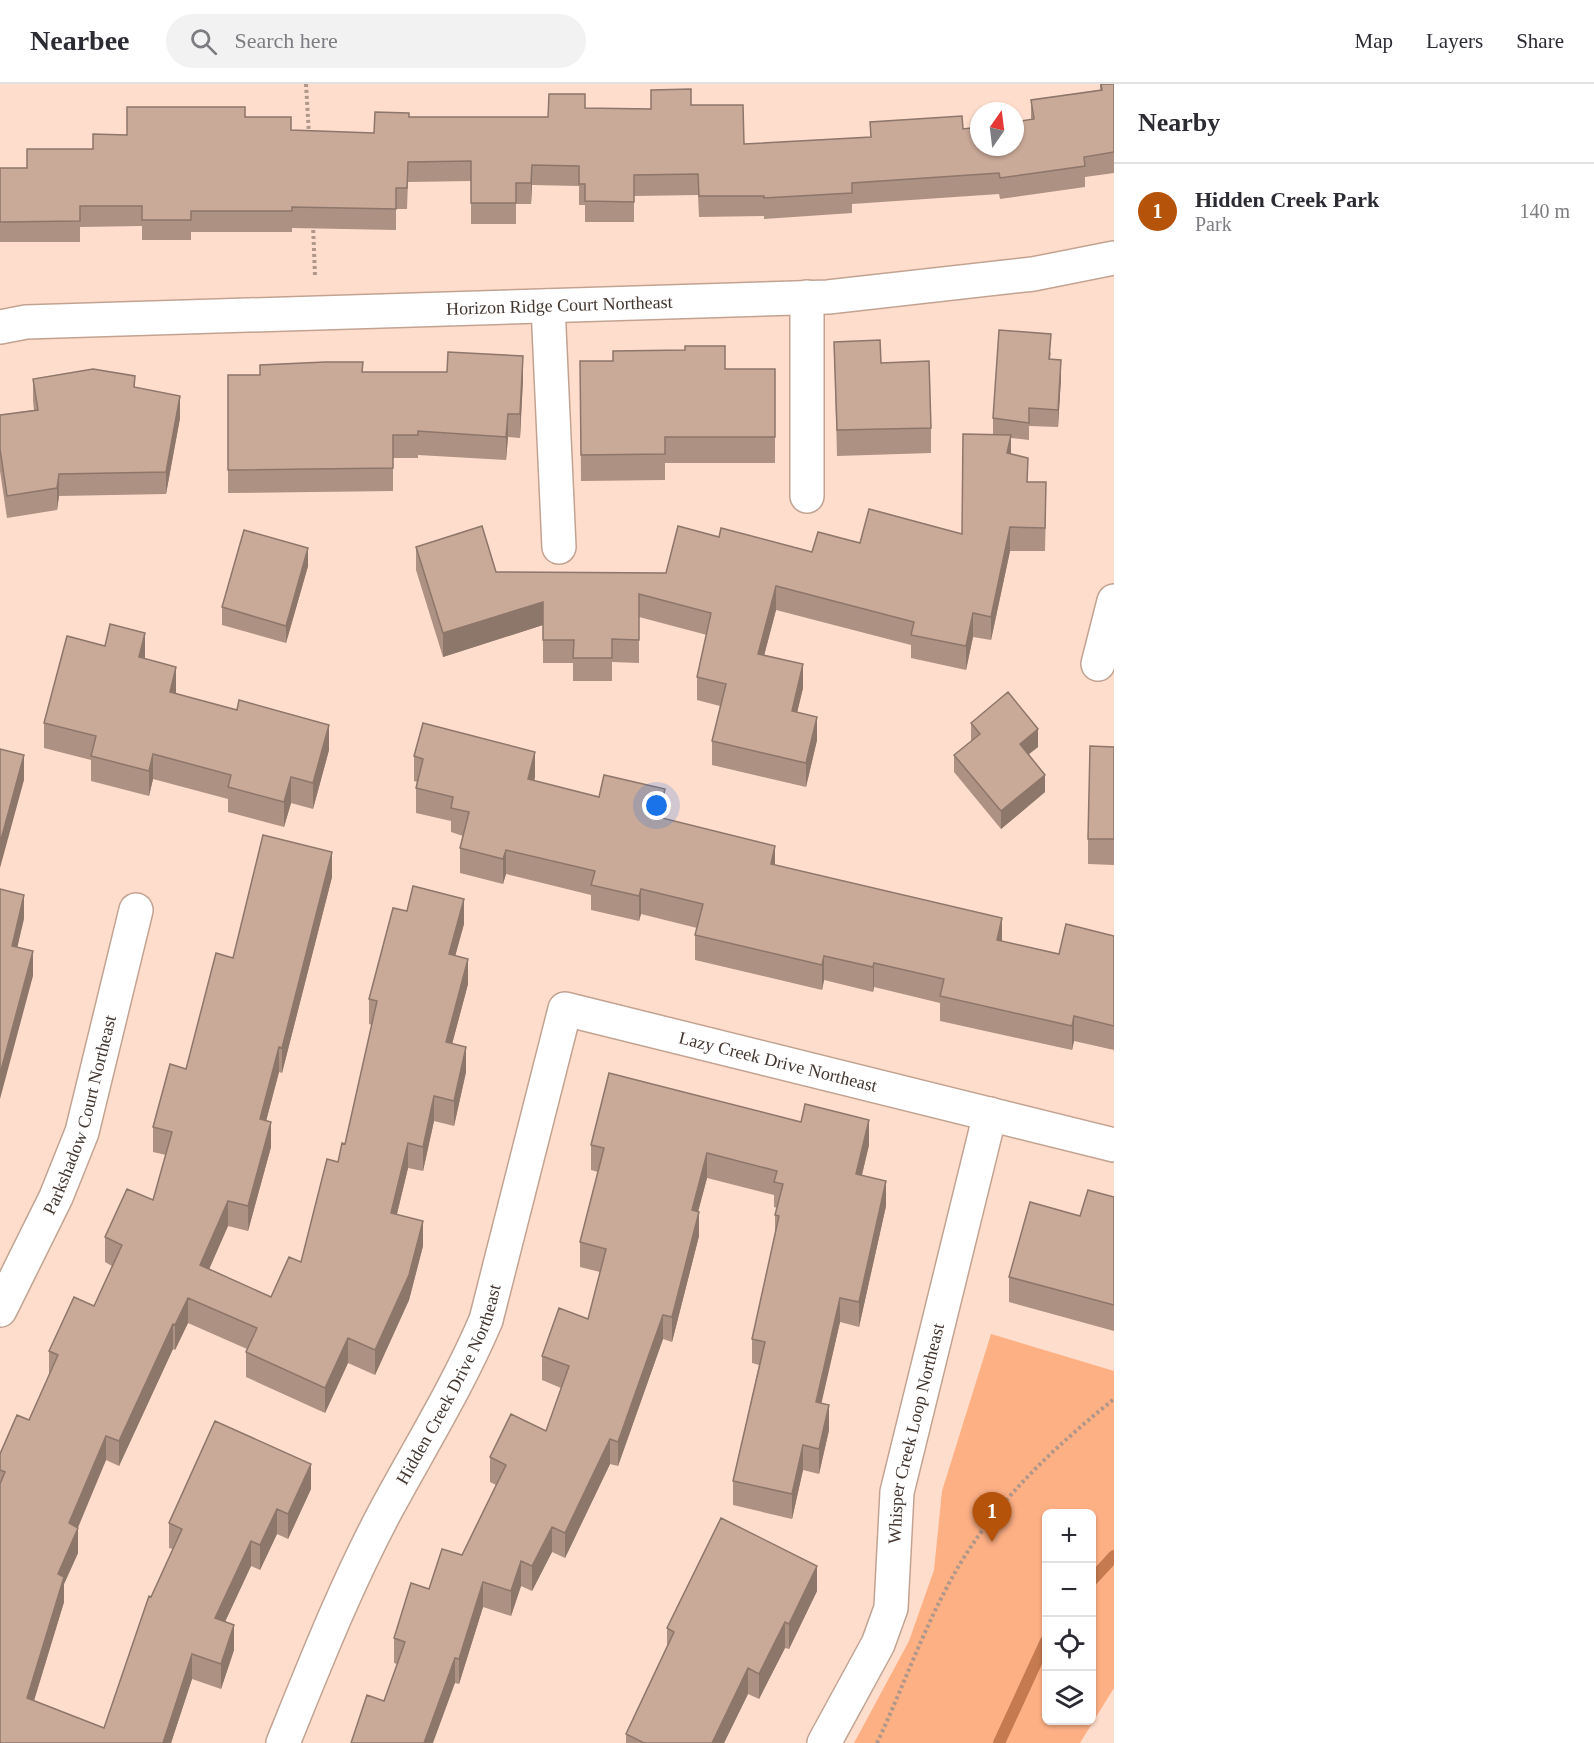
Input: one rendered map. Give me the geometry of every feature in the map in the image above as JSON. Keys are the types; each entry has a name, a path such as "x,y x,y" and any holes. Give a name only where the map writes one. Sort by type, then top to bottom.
{"street":[{"name":"Horizon Ridge Court Northeast","path":"0,327 26,322 807,297 1034,274 1114,258"},
{"path":"807,297 807,496"},
{"path":"548,306 559,547"},
{"path":"1098,664 1114,601"},
{"name":"Parkshadow Court Northeast","path":"0,1310 56,1197 82,1132 136,910"},
{"name":"Lazy Creek Drive Northeast","path":"565,1009 1114,1145"},
{"name":"Hidden Creek Drive Northeast","path":"283,1743 325,1637 380,1522 470,1359 486,1320 565,1009"},
{"name":"Whisper Creek Loop Northeast","path":"824,1743 878,1644 891,1608 897,1492 990,1114"}],"path":[{"path":"306,84 309,141"},
{"path":"312,221 317,313"},
{"path":"877,1743 929,1621 947,1586 993,1515 1034,1468 1114,1399"}],"shaded area":[{"path":"991,1334 1114,1371 1114,1688 1096,1717 1096,1509 1042,1509 1042,1725 1091,1725 1080,1743 854,1743 909,1641 934,1570 942,1491"}],"building":[{"path":"1101,84 1114,84 1114,152 1084,157 1085,166 1000,178 999,173 852,183 852,193 764,198 764,196 699,196 698,174 634,175 634,202 585,201 585,184 579,184 579,166 532,165 531,183 516,183 516,203 471,203 471,161 408,162 407,188 396,188 396,209 292,207 292,211 191,211 191,220 142,220 142,206 80,206 80,221 0,222 0,168 27,168 27,149 93,149 93,134 127,135 127,107 245,107 245,117 291,117 291,130 374,133 375,112 409,113 409,117 548,117 549,94 585,94 585,108 651,109 651,90 691,89 691,105 743,105 744,144 871,137 870,122 962,116 963,129 970,128 970,156 1024,156 1024,121 1034,119 1031,100 1102,90"},
{"path":"999,330 1051,334 1049,359 1061,360 1058,410 1029,408 1029,423 993,418"},
{"path":"880,340 881,363 929,361 931,428 837,430 834,342"},
{"path":"685,346 725,346 725,369 775,369 775,437 665,437 665,454 581,455 580,361 613,361 613,351 685,350"},
{"path":"448,352 523,356 520,414 508,414 506,437 418,431 418,435 393,435 393,468 228,470 228,375 260,375 260,365 325,362 363,362 362,372 447,372"},
{"path":"93,369 135,376 134,387 180,396 166,472 59,474 57,488 7,496 0,449 0,415 38,410 33,379"},
{"path":"963,434 1011,435 1007,453 1028,458 1027,482 1046,482 1045,528 1010,527 991,617 973,613 966,646 911,635 914,622 776,586 758,654 803,664 792,711 817,717 806,763 712,741 726,684 697,677 711,613 639,594 639,640 612,639 612,658 573,658 574,640 543,640 543,602 443,633 416,547 482,526 496,572 666,573 678,526 719,537 721,528 812,552 818,532 860,543 869,509 962,534"},
{"path":"244,530 308,548 286,626 222,607"},
{"path":"110,624 145,633 139,657 176,667 170,692 237,710 239,700 329,725 313,783 291,777 284,802 228,787 231,775 153,754 149,771 91,756 96,736 44,723 67,636 105,646"},
{"path":"1008,692 1038,729 1020,744 1045,775 1001,811 954,755 980,734 971,723"},
{"path":"423,723 535,752 528,779 599,797 604,775 665,789 658,817 775,846 771,864 1002,918 997,940 1059,954 1066,924 1114,936 1114,1026 1074,1016 1072,1026 940,996 944,979 874,963 873,967 824,956 822,965 695,935 703,904 641,889 639,896 591,885 595,871 506,850 503,859 460,848 469,812 451,808 453,797 416,788 423,759 414,756"},
{"path":"1090,746 1114,747 1114,839 1088,839"},
{"path":"0,749 24,755 0,843"},
{"path":"263,835 332,852 282,1048 279,1047 260,1119 271,1122 248,1206 228,1201 200,1265 271,1297 289,1257 301,1262 327,1159 338,1162 342,1143 345,1144 377,1001 369,999 393,908 407,911 413,886 464,899 449,954 468,959 446,1042 466,1047 454,1101 434,1096 423,1147 408,1143 391,1213 423,1221 409,1275 375,1350 348,1338 325,1388 246,1352 257,1328 188,1298 175,1325 173,1324 119,1441 106,1436 69,1523 78,1528 58,1574 64,1577 27,1698 104,1728 149,1596 151,1597 182,1529 169,1523 215,1421 311,1464 288,1514 277,1509 260,1545 251,1541 215,1618 234,1625 221,1664 192,1654 163,1743 0,1743 0,1484 5,1472 0,1470 0,1454 17,1415 29,1420 58,1355 49,1351 74,1297 94,1306 122,1245 105,1237 127,1189 153,1200 172,1132 153,1127 170,1064 186,1069 216,953 233,958"},
{"path":"0,889 24,895 12,946 33,951 0,1074"},
{"path":"609,1073 801,1122 805,1104 869,1120 856,1174 886,1181 859,1302 840,1298 816,1402 829,1405 819,1449 803,1445 792,1494 733,1481 765,1342 752,1339 779,1216 775,1215 783,1184 774,1182 777,1171 707,1153 692,1210 699,1212 672,1317 663,1315 618,1442 610,1439 565,1533 552,1527 532,1566 521,1561 511,1591 483,1582 459,1659 455,1658 424,1743 351,1743 367,1695 384,1701 405,1642 394,1638 411,1583 429,1589 442,1549 462,1555 506,1465 490,1457 511,1414 546,1431 569,1366 542,1356 559,1308 588,1319 606,1249 580,1242 604,1148 591,1145"},
{"path":"1088,1190 1114,1197 1114,1305 1009,1277 1030,1202 1080,1216"},
{"path":"721,1518 817,1566 789,1624 785,1622 759,1674 748,1668 712,1743 644,1743 626,1734 674,1632 667,1628"}],"waterway":[{"path":"1096,1576 1114,1556"},
{"path":"999,1743 1042,1650"}],"place":[{"name":"Hidden Creek Park","path":"992,1542"}]}
